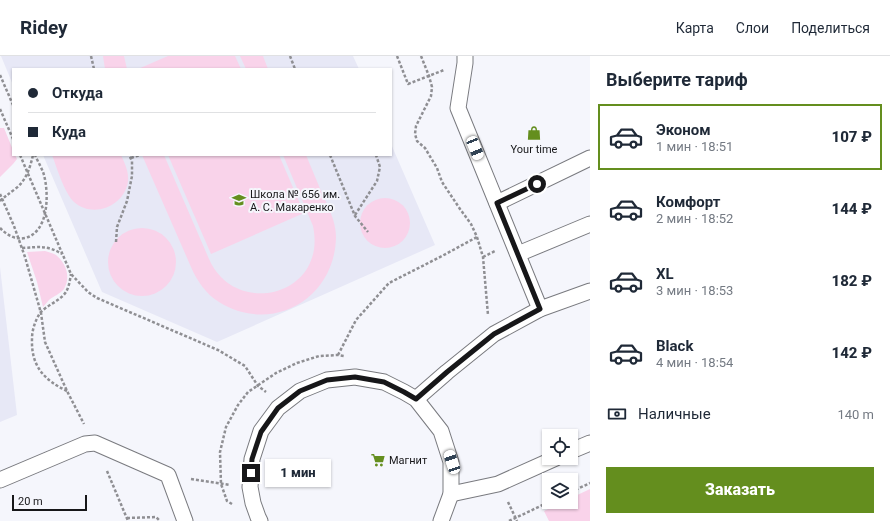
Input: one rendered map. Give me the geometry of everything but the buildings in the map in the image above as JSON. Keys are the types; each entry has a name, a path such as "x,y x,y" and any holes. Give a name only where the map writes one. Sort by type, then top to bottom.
{"lane":[{"path":"465,59 458,108 540,309"},
{"path":"497,203 590,158"},
{"path":"518,254 590,224"},
{"path":"416,399 494,334 540,309 590,291"},
{"path":"260,521 253,503 250,487 252,459 261,432 278,408 300,391 327,380 355,377 384,382 416,399 441,431 452,462 452,494 441,521"},
{"path":"0,480 85,444 95,443 168,475 185,521"},
{"path":"578,448 590,443"},
{"path":"452,494 498,484 542,464"}],"path":[{"path":"91,56 94,68"},
{"path":"290,56 295,68"},
{"path":"397,56 408,84 465,59"},
{"path":"421,56 432,87 431,96 416,126 415,134 417,141 425,148 437,168 442,182 471,224 477,237 483,257 488,323 494,334"},
{"path":"0,75 12,103"},
{"path":"0,109 12,137"},
{"path":"20,156 71,274 88,292 97,298 218,350 245,366 258,386 282,405"},
{"path":"1,200 23,182 28,173 34,156"},
{"path":"0,228 6,234 14,238 24,238 32,235 39,228 43,220 45,212 46,185 44,173 35,156"},
{"path":"116,242 117,227 127,201 132,176 132,161 130,156"},
{"path":"330,156 355,216 368,232"},
{"path":"355,216 377,180 380,167 376,156"},
{"path":"0,194 1,200 22,248 33,283 41,313 45,342 80,418 95,443 127,519 156,517 160,521"},
{"path":"338,355 356,320 389,283 477,237"},
{"path":"22,248 43,247 54,249 63,255"},
{"path":"67,391 50,381 40,370 34,360 31,347 32,332 36,320 41,313 66,292 71,274"},
{"path":"168,475 250,487"},
{"path":"578,489 590,483"},
{"path":"509,521 542,505"}],"shaded area":[{"path":"1,56 353,56 359,68 12,68 12,83"},
{"path":"103,56 124,56 127,68 105,68"},
{"path":"168,56 235,56 241,68 140,68"},
{"path":"240,56 263,56 268,68 246,68"},
{"path":"0,128 4,128 12,148 12,156 16,156 17,159 0,177"},
{"name":"Школа № 656 им. А. С. Макаренко","path":"392,146 435,245 217,342 102,292 43,156 392,156"},
{"path":"52,156 121,156 128,174 126,190 121,197 115,203 99,209 82,207 74,202 70,198 61,180"},
{"path":"142,156 164,156 210,262 219,275 231,285 242,290 254,293 267,293 290,285 300,277 308,267 312,257 315,242 313,226 283,156 306,156 331,214 336,231 333,259 325,278 313,294 297,305 279,312 260,314 239,311 214,299 199,282 193,272"},
{"path":"168,156 279,156 304,213 211,254"},
{"path":"385,198 395,200 403,205 408,213 410,223 408,233 403,241 395,246 385,248 375,246 367,241 362,233 360,223 362,213 367,205 375,200"},
{"path":"135,228 149,228 161,234 170,243 176,255 174,275 166,286 155,294 149,296 135,296 129,294 118,286 110,275 108,269 108,255 110,249 118,238 129,230"},
{"path":"45,251 60,258 65,266 67,280 64,289 49,300 43,307 37,282 27,252"},
{"path":"0,267 17,415 0,422"},
{"path":"590,489 590,521 549,521 544,511 548,509 578,509 578,495"}],"place":[{"name":"Your time","path":"534,133"},
{"name":"Школа № 656 им. А. С. Макаренко","path":"239,200"},
{"name":"Магнит","path":"378,460"}],"route":[{"path":"251,473 252,459 261,432 278,408 300,391 327,380 355,377 384,382 416,399 494,334 540,309 497,203 537,184"}]}
